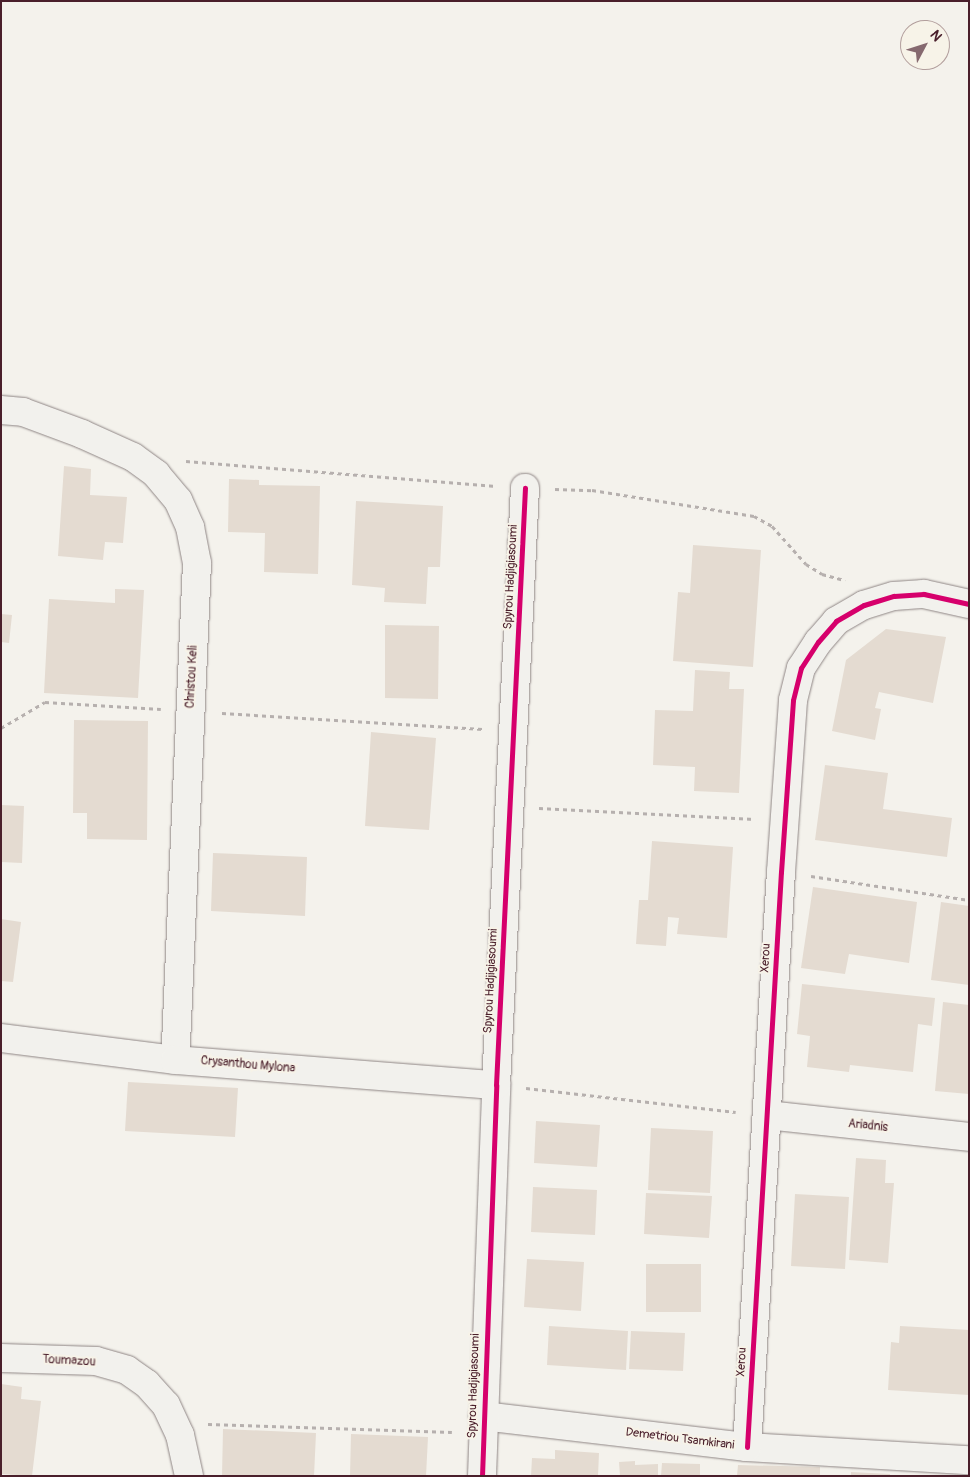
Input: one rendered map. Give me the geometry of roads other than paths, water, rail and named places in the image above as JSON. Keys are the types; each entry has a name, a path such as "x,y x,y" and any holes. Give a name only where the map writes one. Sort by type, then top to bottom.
{"street":[{"name":"Christou Keli","path":"1,410 23,412 82,434 133,457 156,474 178,500 190,527 198,564 175,1060"},
{"name":"Spyrou Hadjigiasoumi","path":"482,1476 496,1085 525,488"},
{"name":"Xerou","path":"747,1447 781,872 793,700 801,668 818,642 836,621 864,606 894,596 924,594 969,604"},
{"name":"Crysanthou Mylona","path":"1,1038 175,1060 496,1085"},
{"name":"Ariadnis","path":"767,1115 969,1137"},
{"name":"Toumazou","path":"1,1358 96,1361 127,1370 147,1384 166,1405 180,1435 188,1476"},
{"name":"Demetriou Tsamkirani","path":"483,1424 747,1447 969,1460"}]}
